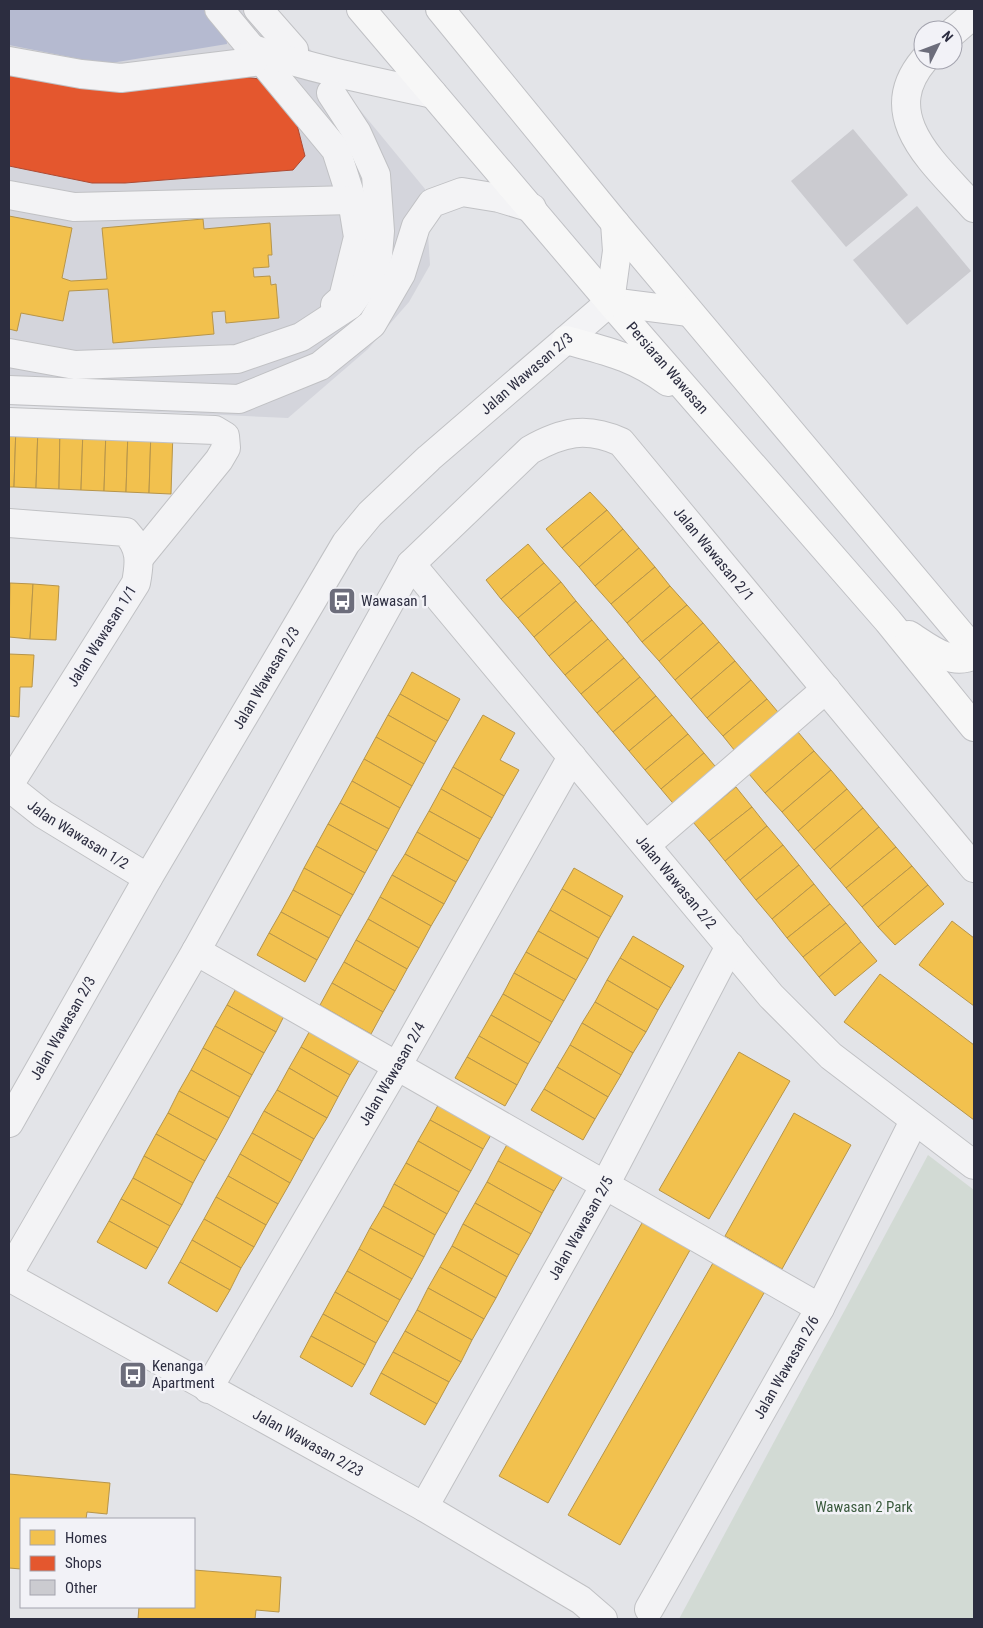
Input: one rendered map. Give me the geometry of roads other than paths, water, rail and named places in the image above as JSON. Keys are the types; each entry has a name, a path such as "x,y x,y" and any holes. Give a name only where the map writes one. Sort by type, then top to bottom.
{"main road":[{"name":"Persiaran Wawasan","path":"361,9 610,302 888,622 974,727"},
{"path":"440,9 614,223 974,650"},
{"path":"614,223 617,251 610,302 690,312"},
{"path":"566,340 622,355 635,361 649,368 698,403"},
{"path":"888,622 945,657 965,660 974,655"}],"street":[{"path":"9,61 81,74 121,78 253,62 208,9"},
{"path":"219,9 336,150 352,200 358,237 343,298 301,337"},
{"path":"258,9 294,50"},
{"path":"963,23 974,14"},
{"path":"253,49 331,72 433,94"},
{"path":"918,70 910,85 905,105 907,122 920,144 974,208"},
{"path":"9,354 75,365 236,359 301,337 350,306 377,267 380,231 376,175 357,133 331,93"},
{"path":"9,390 239,398 320,366 372,324 401,274 416,226 432,203 462,192 499,198 532,208"},
{"path":"9,195 74,207 352,200"},
{"name":"Jalan Wawasan 2/3","path":"9,1124 148,878 346,542 370,514 429,458 610,302"},
{"path":"9,422 215,430 226,436 226,448 219,460 140,557"},
{"name":"Jalan Wawasan 2/1","path":"411,564 530,450 549,439 583,432 602,434 621,442 974,868"},
{"path":"9,523 126,532 138,548 140,557"},
{"name":"Jalan Wawasan 1/1","path":"9,786 136,583 140,557"},
{"path":"9,1272 196,951 411,564"},
{"name":"Jalan Wawasan 2/2","path":"411,564 772,996 831,1056 974,1166"},
{"path":"646,845 826,689"},
{"name":"Jalan Wawasan 2/4","path":"208,1389 397,1066 572,757"},
{"name":"Jalan Wawasan 1/2","path":"9,786 43,814 148,878"},
{"name":"Jalan Wawasan 2/5","path":"424,1507 605,1185 730,946"},
{"path":"196,951 820,1308"},
{"name":"Jalan Wawasan 2/6","path":"649,1609 820,1308 914,1121"},
{"name":"Jalan Wawasan 2/23","path":"9,1277 424,1507 581,1600 603,1619"}],"water":[{"path":"9,9 206,9 226,32 227,44 105,64 9,45"}],"place":[{"name":"Wawasan 1","path":"342,601"},
{"name":"Kenanga Apartment","path":"133,1375"}],"park label":[{"name":"Wawasan 2 Park","path":"864,1507"}]}
